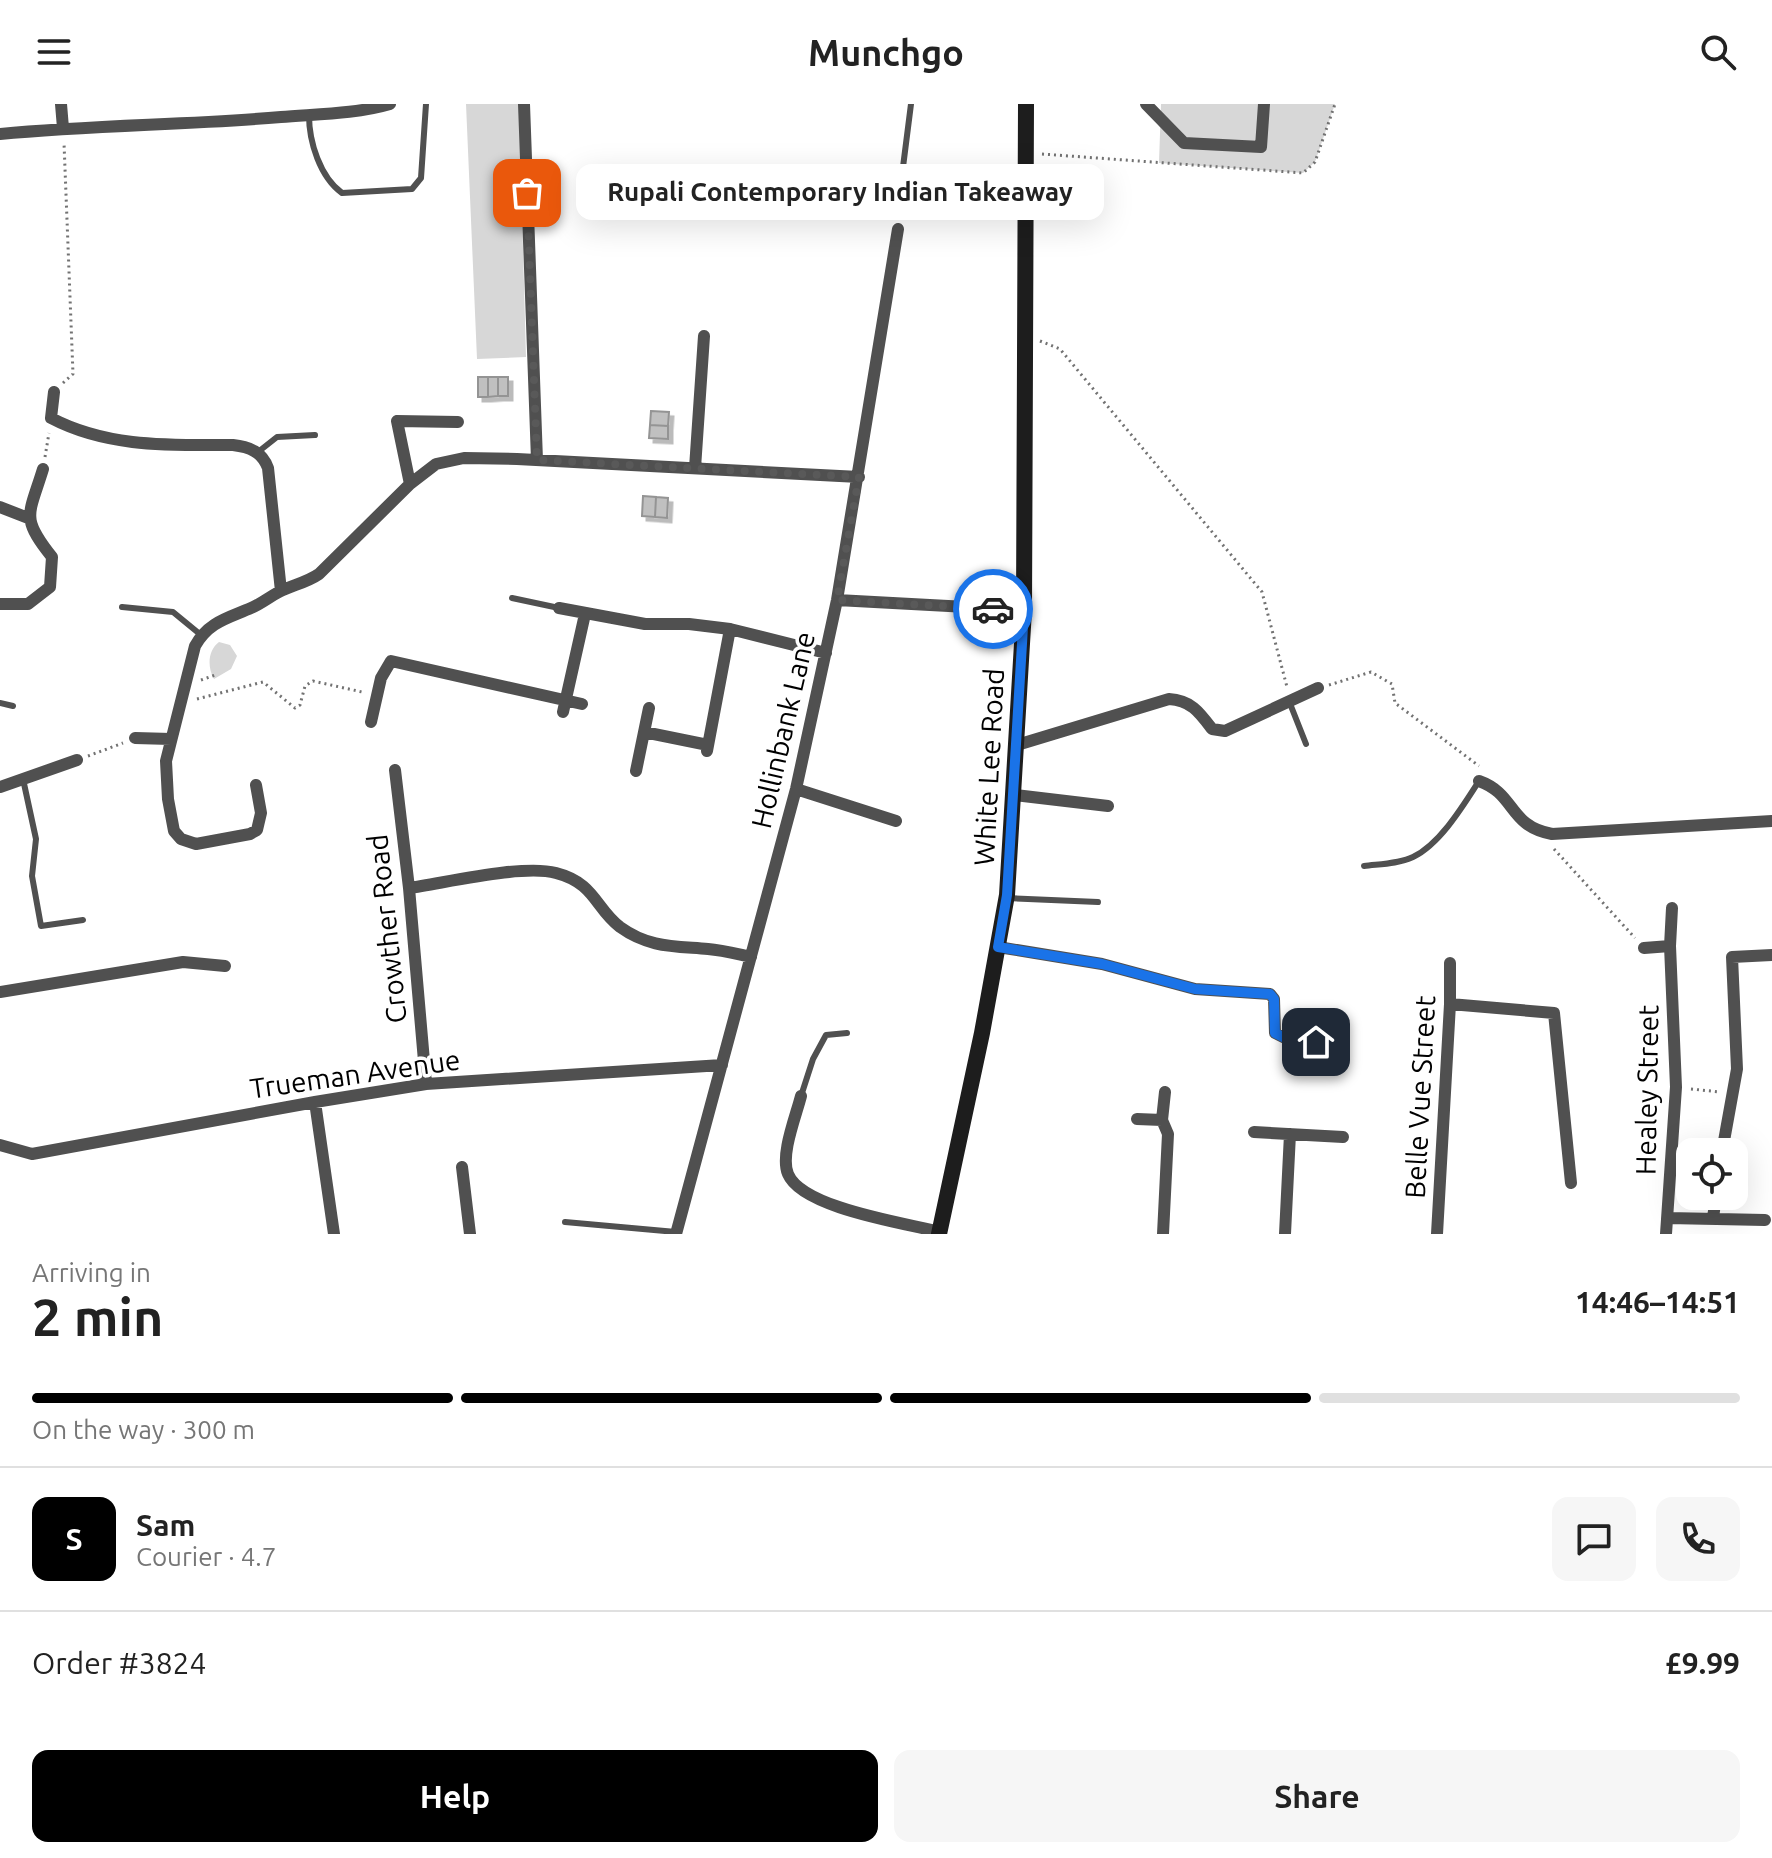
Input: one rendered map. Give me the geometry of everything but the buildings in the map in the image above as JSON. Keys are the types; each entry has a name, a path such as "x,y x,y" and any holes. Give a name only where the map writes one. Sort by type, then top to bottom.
{"main road":[{"name":"White Lee Road","path":"940,1233 1007,898 1015,795 1024,610 1026,104"}],"street":[{"path":"61,104 63,128"},
{"path":"0,134 63,128 210,123 309,115 340,108 390,104"},
{"path":"524,104 537,460"},
{"path":"1146,104 1184,143 1261,147 1264,104"},
{"name":"Hollinbank Lane","path":"676,1233 796,789 837,600 898,229"},
{"path":"695,468 704,336"},
{"path":"54,392 51,418 74,430 144,446 233,445 246,446 258,452 268,468 281,591"},
{"path":"410,484 397,421 458,422"},
{"path":"256,785 261,813 257,830 242,836 196,844 181,839 174,831 166,761 190,658 201,635 226,616 253,608 319,574 410,484 436,464 464,458 537,460 859,477"},
{"path":"0,604 28,604 50,587 52,557 36,537 28,518 43,469"},
{"path":"0,507 28,518"},
{"path":"837,600 1024,610"},
{"path":"559,608 645,624 689,624 730,629 826,653"},
{"path":"564,706 585,614"},
{"path":"644,732 708,748 730,629"},
{"path":"371,722 381,678 391,661 564,706 582,704"},
{"path":"1017,745 1169,699 1187,702 1217,731 1225,731 1318,688"},
{"path":"636,771 649,708"},
{"path":"135,738 171,739"},
{"path":"0,787 77,760"},
{"name":"Crowther Road","path":"395,770 426,1084"},
{"path":"1479,781 1495,787 1521,822 1552,834 1772,821"},
{"path":"796,789 896,821"},
{"path":"1015,795 1108,806"},
{"path":"409,888 527,870 554,872 578,882 597,898 618,926 645,941 678,949 709,949 751,957"},
{"name":"Healey Street","path":"1666,1234 1676,1087 1670,946 1672,908"},
{"path":"1644,948 1670,946"},
{"path":"998,947 1102,964 1195,989 1270,994 1274,999 1275,1033 1289,1040 1316,1042"},
{"path":"1725,1138 1737,1069 1732,957 1772,955"},
{"path":"0,992 183,962 225,966"},
{"name":"Belle Vue Street","path":"1437,1234 1450,963"},
{"path":"1450,1004 1554,1013 1571,1183"},
{"name":"Trueman Avenue","path":"0,1145 32,1154 426,1084 722,1065"},
{"path":"1163,1234 1168,1134 1162,1120 1165,1092"},
{"path":"801,1096 786,1155 787,1173 799,1191 823,1203 940,1233"},
{"path":"315,1102 334,1234"},
{"path":"1137,1119 1162,1120"},
{"path":"1254,1132 1343,1137"},
{"path":"1285,1234 1290,1134"},
{"path":"462,1167 470,1234"},
{"path":"1713,1218 1714,1210"},
{"path":"1668,1218 1765,1220"}],"lane":[{"path":"309,115 312,144 331,185 342,193 412,189 421,178 426,104"},
{"path":"903,167 911,104"},
{"path":"258,452 277,437 315,435"},
{"path":"512,598 559,608"},
{"path":"122,607 173,612 201,635"},
{"path":"1289,699 1306,744"},
{"path":"0,703 13,706"},
{"path":"23,779 36,839 32,876 41,926 83,920"},
{"path":"1364,866 1416,856 1454,819 1479,781"},
{"path":"1007,898 1098,902"},
{"path":"801,1096 813,1059 826,1035 847,1033"},
{"path":"565,1222 676,1233"}],"path":[{"path":"54,392 73,374 63,128"},
{"path":"1025,336 1060,349 1262,592 1289,699"},
{"path":"43,469 51,418"},
{"path":"1318,688 1371,672 1392,684 1395,703 1479,767 1479,781"},
{"path":"181,698 194,699 263,682 295,708 300,705 305,686 313,681 377,696"},
{"path":"77,760 135,738"},
{"path":"1538,831 1644,948"},
{"path":"1676,1087 1733,1093"}],"shaded area":[{"path":"466,104 519,104 526,357 477,359"},
{"path":"1161,104 1335,104 1315,162 1303,173 1159,163"},
{"path":"219,642 230,645 237,656 231,669 214,679 210,659"}],"way so far":[{"path":"527,193 537,460 859,477 837,600 993,609"}],"place":[{"name":"Rupali Contemporary Indian Takeaway","path":"527,193"}],"route":[{"path":"993,609 1024,610 1015,795 1007,895 998,947 1102,964 1195,989 1270,994 1274,999 1275,1033 1289,1040 1316,1042"}]}
